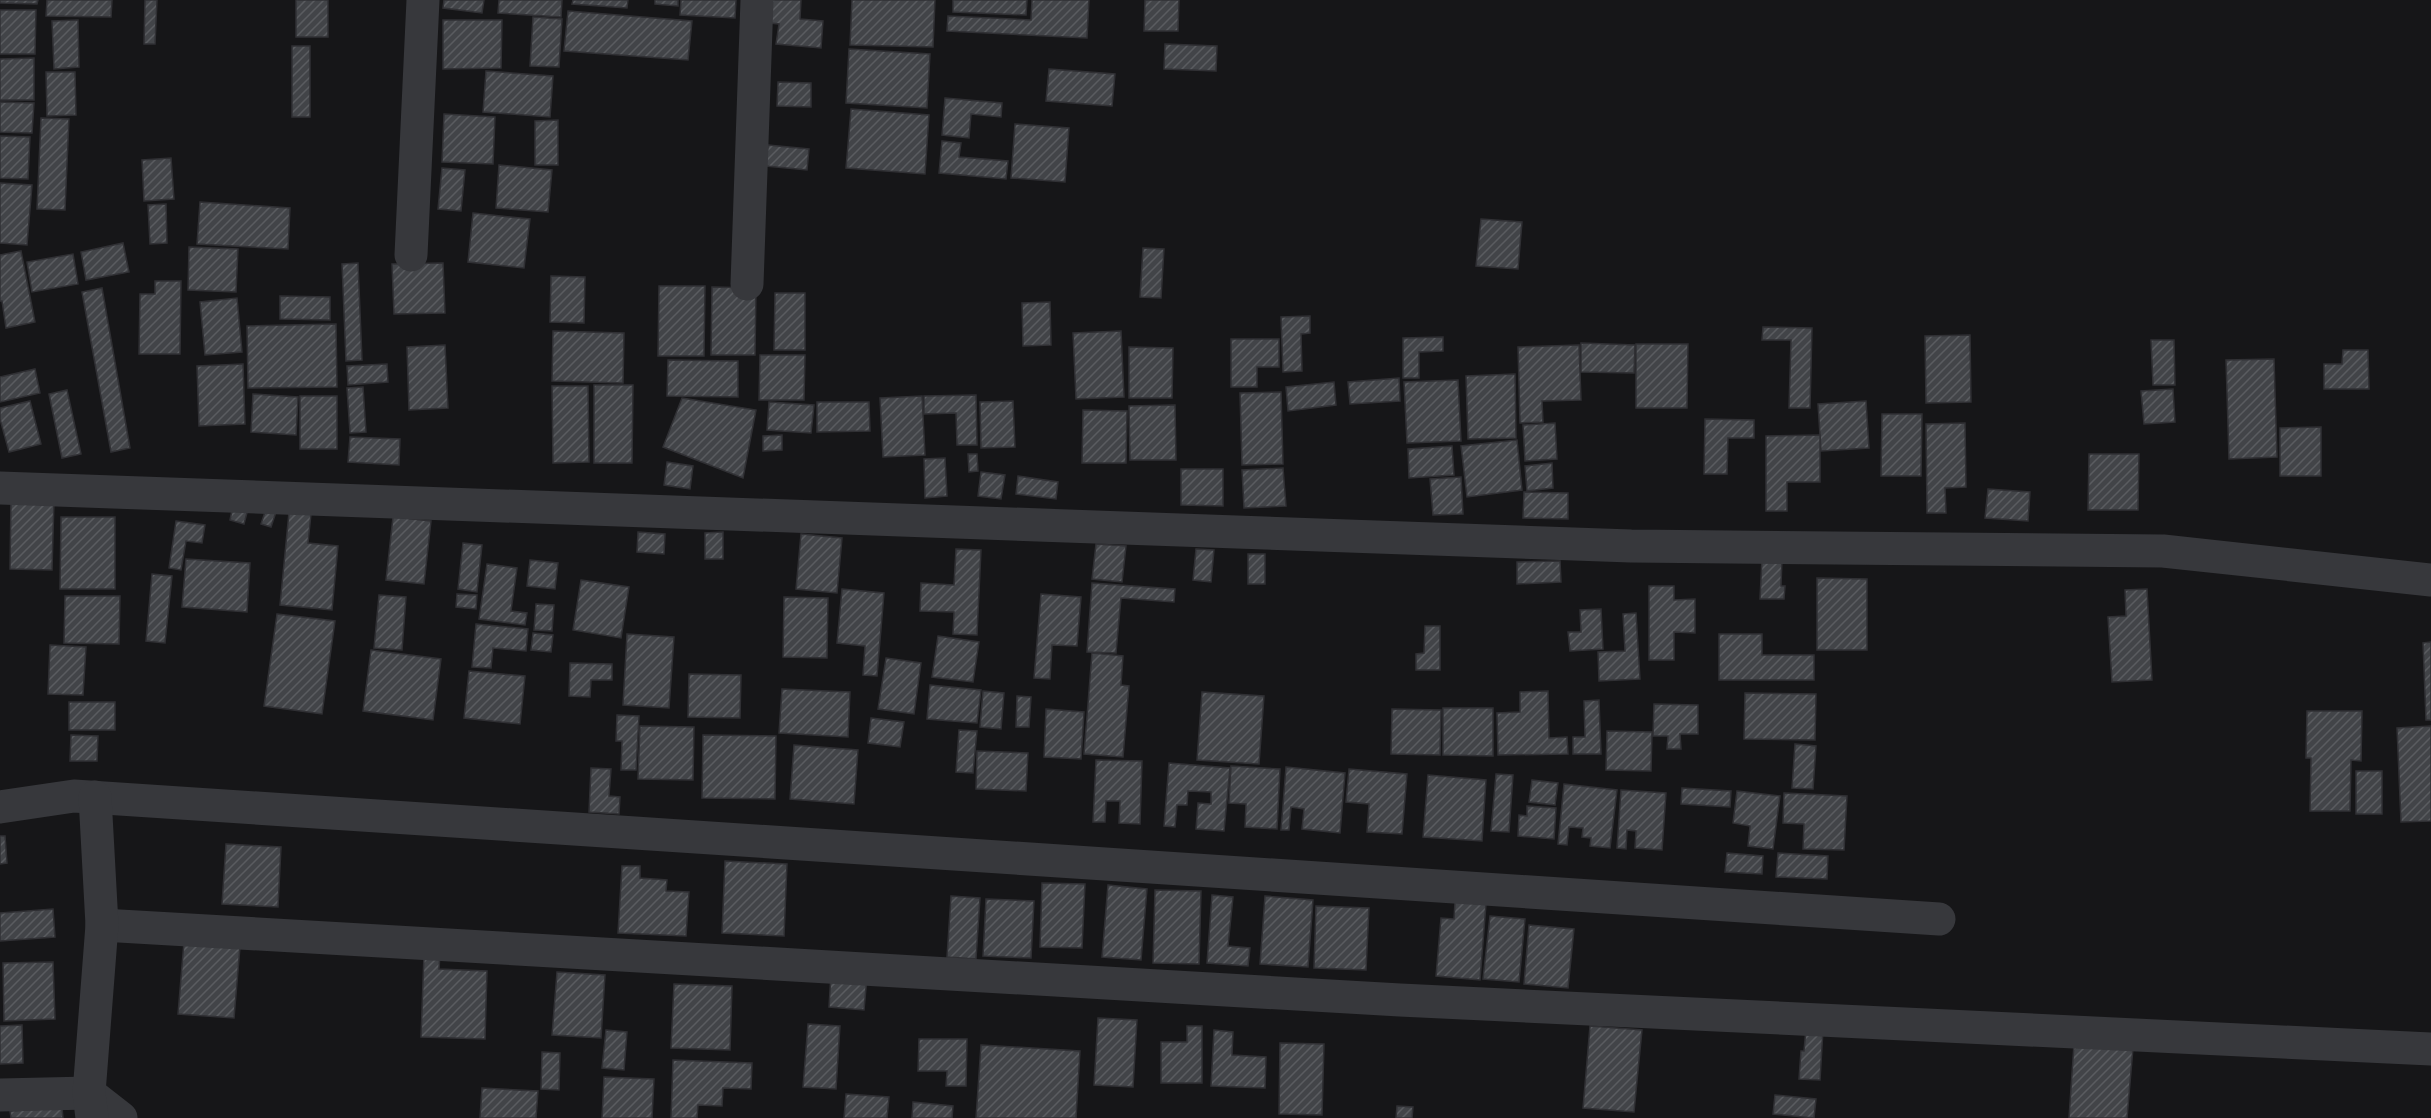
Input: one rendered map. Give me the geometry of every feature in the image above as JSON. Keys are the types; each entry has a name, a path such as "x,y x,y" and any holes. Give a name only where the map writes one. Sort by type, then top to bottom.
{"street":[{"path":"411,255 423,0"},
{"path":"747,284 757,0"},
{"path":"0,489 1619,546 2163,551 2431,580"},
{"path":"0,807 74,795 1939,919"},
{"path":"90,1105 102,925 95,797"},
{"path":"102,925 1388,999 2431,1050"},
{"path":"0,1095 90,1105 122,1118"}],"building":[{"path":"0,0 38,0 37,4 0,3"},
{"path":"47,0 112,0 111,17 46,16"},
{"path":"145,0 157,0 155,44 144,44"},
{"path":"296,0 328,0 328,37 296,37"},
{"path":"444,0 484,0 482,13 443,8"},
{"path":"499,0 562,0 561,17 498,13"},
{"path":"573,0 628,0 627,8 572,4"},
{"path":"655,0 678,0 678,6 655,4"},
{"path":"681,0 736,0 735,18 680,15"},
{"path":"772,0 801,0 800,19 823,21 821,48 776,44 779,24 770,23"},
{"path":"852,0 935,0 933,47 850,45"},
{"path":"953,0 1027,0 1026,15 953,12"},
{"path":"1032,0 1089,0 1087,38 947,31 948,16 1031,20"},
{"path":"1145,0 1179,0 1178,31 1144,31"},
{"path":"0,10 36,10 35,54 0,54"},
{"path":"568,11 692,21 688,60 564,51"},
{"path":"533,17 562,19 559,67 530,66"},
{"path":"78,20 79,67 54,69 52,21"},
{"path":"443,20 502,20 501,68 443,69"},
{"path":"1165,44 1217,46 1216,71 1164,69"},
{"path":"292,46 310,46 310,117 292,117"},
{"path":"849,49 930,54 927,108 846,103"},
{"path":"34,58 34,100 0,100 0,59"},
{"path":"1049,69 1115,74 1112,106 1046,101"},
{"path":"486,71 553,76 550,117 483,112"},
{"path":"46,72 75,72 76,115 47,116"},
{"path":"778,82 811,83 811,107 777,106"},
{"path":"945,98 1002,103 1001,117 971,114 969,138 942,135"},
{"path":"0,102 34,103 32,133 0,132"},
{"path":"851,109 929,115 925,174 846,168"},
{"path":"444,114 495,117 493,164 442,162"},
{"path":"41,118 69,119 65,210 37,209"},
{"path":"558,120 558,165 535,165 535,121"},
{"path":"1015,124 1069,128 1065,182 1011,178"},
{"path":"0,136 30,137 28,179 0,178"},
{"path":"942,141 961,143 959,157 1008,161 1006,179 939,173"},
{"path":"768,145 809,149 807,170 766,166"},
{"path":"171,158 174,199 144,201 142,160"},
{"path":"499,165 552,170 548,212 496,208"},
{"path":"442,168 465,170 461,211 438,209"},
{"path":"0,183 32,185 27,245 0,243"},
{"path":"200,202 290,208 288,249 197,244"},
{"path":"166,204 167,243 150,244 148,205"},
{"path":"473,213 530,219 524,268 468,262"},
{"path":"1481,219 1522,222 1518,269 1476,266"},
{"path":"123,243 129,272 86,280 81,252"},
{"path":"189,247 238,249 236,292 188,290"},
{"path":"1143,248 1164,249 1161,298 1140,297"},
{"path":"21,251 35,322 6,328 2,301 0,301 0,255"},
{"path":"73,254 78,284 32,292 27,262"},
{"path":"358,263 362,360 346,361 342,264"},
{"path":"443,263 445,313 394,314 392,264"},
{"path":"551,276 585,277 584,323 550,322"},
{"path":"155,281 181,281 180,354 139,354 140,294 155,294"},
{"path":"659,286 705,286 704,356 658,356"},
{"path":"712,287 756,288 755,355 711,355"},
{"path":"102,288 130,448 111,452 82,292"},
{"path":"775,293 805,293 805,350 774,350"},
{"path":"280,296 330,297 330,320 280,319"},
{"path":"237,298 242,352 205,355 200,302"},
{"path":"1050,302 1051,345 1023,346 1022,303"},
{"path":"1310,316 1310,333 1301,334 1302,371 1283,372 1281,317"},
{"path":"336,324 337,387 248,388 247,326"},
{"path":"1763,327 1812,328 1810,408 1789,408 1791,340 1762,340"},
{"path":"553,331 624,333 623,383 552,381"},
{"path":"1121,331 1124,397 1076,399 1073,333"},
{"path":"1970,335 1971,402 1926,403 1925,336"},
{"path":"1443,337 1443,351 1419,352 1419,378 1403,378 1403,338"},
{"path":"1231,339 1279,339 1279,367 1257,367 1257,387 1231,387"},
{"path":"2151,340 2174,340 2175,385 2153,385"},
{"path":"1581,343 1635,345 1634,373 1581,372"},
{"path":"1636,344 1688,344 1687,408 1636,408"},
{"path":"445,345 448,408 409,410 407,347"},
{"path":"1579,345 1581,400 1542,401 1543,422 1520,423 1518,347"},
{"path":"1129,347 1173,348 1172,398 1129,398"},
{"path":"2343,350 2368,350 2369,389 2324,389 2324,364 2342,364"},
{"path":"760,355 805,355 804,400 759,400"},
{"path":"2274,359 2277,457 2229,459 2226,360"},
{"path":"668,360 738,361 738,397 667,396"},
{"path":"243,364 245,424 199,426 197,366"},
{"path":"387,364 388,382 348,385 347,366"},
{"path":"35,369 40,393 0,402 0,377"},
{"path":"1515,374 1516,438 1468,439 1466,376"},
{"path":"1399,378 1400,401 1350,404 1348,382"},
{"path":"1458,380 1461,441 1407,443 1404,382"},
{"path":"1334,382 1336,405 1288,411 1286,387"},
{"path":"594,385 633,385 632,463 594,463"},
{"path":"552,386 588,386 589,462 553,463"},
{"path":"363,387 366,432 350,433 347,388"},
{"path":"2173,389 2175,422 2144,424 2141,391"},
{"path":"67,390 81,454 62,458 49,394"},
{"path":"1281,392 1283,464 1242,465 1240,393"},
{"path":"253,394 298,397 296,435 251,432"},
{"path":"976,395 977,445 957,445 956,413 924,414 924,396"},
{"path":"300,396 337,396 337,449 300,449"},
{"path":"922,396 925,455 883,457 880,398"},
{"path":"682,398 756,410 743,478 663,447"},
{"path":"30,401 41,444 9,452 0,419 0,408"},
{"path":"1013,401 1015,447 981,448 980,402"},
{"path":"1866,401 1869,448 1821,451 1818,404"},
{"path":"769,402 814,405 811,433 767,430"},
{"path":"817,402 869,402 870,431 817,432"},
{"path":"1175,405 1176,460 1130,460 1129,406"},
{"path":"1083,410 1127,411 1126,463 1082,463"},
{"path":"1882,414 1922,414 1921,476 1881,476"},
{"path":"1705,419 1754,420 1754,438 1728,438 1727,474 1704,474"},
{"path":"1555,423 1557,459 1525,461 1523,425"},
{"path":"1965,423 1966,487 1945,488 1946,513 1927,513 1926,424"},
{"path":"2321,427 2321,476 2280,476 2280,428"},
{"path":"782,435 782,450 763,451 763,436"},
{"path":"1820,435 1820,482 1787,482 1787,511 1766,511 1766,436"},
{"path":"350,437 400,439 399,465 348,462"},
{"path":"1517,440 1522,490 1467,497 1461,446"},
{"path":"1452,446 1454,475 1409,478 1408,449"},
{"path":"968,454 977,454 978,471 969,472"},
{"path":"2089,454 2139,454 2138,510 2088,510"},
{"path":"945,458 947,496 925,498 924,459"},
{"path":"667,462 693,466 690,489 664,485"},
{"path":"1552,463 1553,488 1527,491 1525,466"},
{"path":"1283,468 1286,506 1244,508 1242,470"},
{"path":"1181,469 1223,469 1223,506 1181,505"},
{"path":"981,472 1005,475 1001,499 978,496"},
{"path":"1018,476 1058,482 1056,499 1016,494"},
{"path":"1461,477 1463,514 1433,515 1430,479"},
{"path":"1988,489 2030,492 2028,521 1985,518"},
{"path":"1524,492 1568,493 1568,519 1523,518"},
{"path":"11,499 54,500 52,570 10,569"},
{"path":"234,501 249,505 244,524 230,520"},
{"path":"268,503 278,506 271,527 261,524"},
{"path":"289,512 311,514 308,543 338,546 332,610 280,605"},
{"path":"61,517 115,517 115,589 60,589"},
{"path":"393,517 431,521 424,584 386,580"},
{"path":"176,521 205,525 202,543 186,541 181,570 169,568"},
{"path":"638,532 665,534 664,554 637,552"},
{"path":"723,532 723,559 705,559 705,533"},
{"path":"801,534 842,538 837,593 796,589"},
{"path":"463,543 482,545 477,592 458,589"},
{"path":"1096,544 1126,546 1122,582 1092,579"},
{"path":"956,549 981,550 977,635 953,634 954,612 920,611 921,583 954,585"},
{"path":"1196,549 1214,550 1211,582 1193,580"},
{"path":"1248,554 1265,554 1265,584 1248,584"},
{"path":"1762,558 1782,559 1781,586 1785,586 1784,599 1760,599"},
{"path":"186,559 250,563 247,612 182,607"},
{"path":"530,560 558,563 555,589 527,586"},
{"path":"1560,561 1561,582 1517,584 1517,562"},
{"path":"487,564 517,568 511,611 527,613 525,625 479,619"},
{"path":"152,574 172,576 165,643 146,641"},
{"path":"1817,578 1867,579 1867,650 1817,650"},
{"path":"581,580 629,587 621,638 573,630"},
{"path":"1092,583 1175,589 1174,602 1121,598 1116,653 1087,652"},
{"path":"1649,586 1674,586 1674,600 1695,599 1695,633 1674,632 1674,660 1649,660"},
{"path":"842,589 884,593 877,676 863,675 865,646 837,643"},
{"path":"2147,589 2152,680 2112,682 2108,617 2126,616 2125,590"},
{"path":"457,594 477,595 476,609 456,607"},
{"path":"1041,594 1081,597 1077,646 1052,645 1050,679 1034,678"},
{"path":"379,595 406,597 402,650 374,648"},
{"path":"65,596 120,596 119,644 64,643"},
{"path":"784,597 828,598 827,658 783,657"},
{"path":"536,604 554,605 552,631 534,630"},
{"path":"1601,609 1603,649 1570,651 1568,632 1581,632 1580,610"},
{"path":"1636,613 1640,679 1599,681 1598,652 1625,651 1623,614"},
{"path":"277,614 335,621 322,714 264,706"},
{"path":"476,624 528,629 526,651 493,648 491,668 472,667"},
{"path":"1425,626 1440,626 1440,670 1416,670 1416,654 1424,653"},
{"path":"533,633 553,635 551,652 531,650"},
{"path":"627,634 674,637 669,708 623,705"},
{"path":"1719,634 1762,634 1762,655 1814,655 1814,680 1719,680"},
{"path":"938,636 979,642 973,682 932,677"},
{"path":"2431,642 2431,720 2426,720 2423,643"},
{"path":"50,645 86,647 83,695 48,694"},
{"path":"371,650 441,659 433,720 363,711"},
{"path":"1092,653 1123,656 1121,685 1129,686 1123,757 1084,754"},
{"path":"886,658 921,663 914,714 878,709"},
{"path":"570,663 612,664 612,680 591,680 590,697 569,696"},
{"path":"469,671 525,676 520,724 464,718"},
{"path":"689,674 741,675 740,718 688,717"},
{"path":"930,685 981,690 977,723 927,719"},
{"path":"782,689 850,692 848,737 779,733"},
{"path":"983,691 1004,693 1001,729 980,727"},
{"path":"1548,691 1549,738 1567,737 1568,754 1498,755 1497,713 1520,712 1520,692"},
{"path":"1202,692 1264,696 1259,764 1197,760"},
{"path":"1745,693 1816,694 1815,740 1744,739"},
{"path":"1017,696 1031,697 1029,727 1016,727"},
{"path":"1599,700 1601,754 1573,754 1573,737 1585,737 1584,701"},
{"path":"69,702 115,702 115,730 69,730"},
{"path":"1654,704 1698,705 1698,734 1680,734 1681,749 1667,749 1668,736 1653,736"},
{"path":"1443,708 1493,708 1493,756 1443,755"},
{"path":"1046,709 1084,712 1081,759 1044,757"},
{"path":"1392,709 1441,710 1440,755 1391,754"},
{"path":"2307,711 2362,711 2361,761 2351,760 2350,811 2310,811 2311,758 2306,758"},
{"path":"617,715 639,716 636,770 621,770 622,741 616,741"},
{"path":"871,718 904,722 900,747 868,743"},
{"path":"640,726 694,727 693,780 638,779"},
{"path":"2431,726 2431,821 2401,822 2397,728"},
{"path":"959,730 977,731 973,773 956,772"},
{"path":"1607,731 1652,732 1651,771 1606,770"},
{"path":"71,735 98,736 97,761 70,761"},
{"path":"703,735 776,736 775,799 702,798"},
{"path":"1795,744 1816,746 1813,789 1792,788"},
{"path":"794,745 858,750 854,804 790,799"},
{"path":"977,751 1028,753 1026,791 976,789"},
{"path":"1096,760 1142,761 1140,824 1119,823 1120,801 1106,801 1105,822 1093,822"},
{"path":"1169,763 1230,768 1224,831 1196,829 1198,803 1211,804 1211,792 1188,791 1187,805 1177,805 1175,827 1164,826"},
{"path":"1231,766 1280,769 1277,829 1245,827 1246,804 1229,803"},
{"path":"1286,767 1345,773 1340,833 1302,829 1304,809 1291,807 1289,830 1281,830"},
{"path":"591,768 611,769 609,796 620,797 619,814 589,812"},
{"path":"1349,769 1407,774 1402,834 1367,832 1369,804 1346,802"},
{"path":"2356,771 2382,771 2382,814 2356,814"},
{"path":"1496,774 1513,775 1509,832 1491,831"},
{"path":"1428,775 1486,780 1482,841 1423,837"},
{"path":"1532,780 1558,783 1555,805 1529,802"},
{"path":"1564,784 1617,790 1610,848 1590,846 1591,838 1582,837 1583,828 1569,827 1567,845 1558,844"},
{"path":"1682,788 1731,791 1730,807 1681,804"},
{"path":"1621,790 1666,793 1662,850 1635,848 1636,831 1627,830 1626,849 1617,848"},
{"path":"1737,791 1780,796 1773,849 1748,846 1750,826 1733,823"},
{"path":"1784,793 1847,796 1844,850 1803,849 1804,824 1783,823"},
{"path":"1527,806 1556,808 1554,839 1518,836 1519,815 1527,816"},
{"path":"0,836 5,836 7,863 0,864"},
{"path":"226,844 281,847 278,907 222,904"},
{"path":"1727,853 1763,856 1762,874 1725,872"},
{"path":"1778,853 1828,856 1827,879 1776,877"},
{"path":"725,861 787,864 784,936 722,933"},
{"path":"622,866 640,866 640,878 667,880 666,891 689,892 686,936 618,933"},
{"path":"1042,883 1085,884 1082,948 1040,947"},
{"path":"1108,885 1147,889 1141,960 1102,957"},
{"path":"1155,890 1201,891 1199,964 1153,963"},
{"path":"1212,895 1233,897 1228,946 1250,948 1248,966 1207,963"},
{"path":"951,896 980,898 976,959 947,957"},
{"path":"1265,896 1313,900 1308,967 1260,964"},
{"path":"986,899 1034,901 1031,958 983,956"},
{"path":"1455,902 1486,904 1480,980 1436,976 1441,918 1454,919"},
{"path":"1316,906 1369,908 1366,970 1314,968"},
{"path":"53,909 55,937 0,941 0,913"},
{"path":"1490,916 1525,919 1519,982 1483,979"},
{"path":"1529,925 1574,929 1568,988 1524,984"},
{"path":"184,942 240,947 234,1018 178,1014"},
{"path":"424,954 440,954 439,969 487,971 485,1039 421,1037"},
{"path":"53,962 55,1019 4,1021 3,963"},
{"path":"557,972 605,975 601,1038 552,1035"},
{"path":"831,974 867,977 864,1010 829,1007"},
{"path":"674,984 732,986 730,1050 671,1048"},
{"path":"1098,1018 1137,1020 1133,1087 1094,1085"},
{"path":"808,1024 840,1026 836,1089 803,1087"},
{"path":"22,1025 23,1063 0,1064 0,1026"},
{"path":"1187,1026 1202,1026 1202,1083 1161,1083 1161,1042 1187,1042"},
{"path":"1590,1026 1642,1030 1634,1112 1583,1108"},
{"path":"1806,1029 1823,1030 1820,1080 1799,1079 1801,1051 1804,1051"},
{"path":"606,1030 627,1032 624,1070 602,1068"},
{"path":"1214,1030 1233,1032 1232,1055 1266,1057 1265,1088 1211,1086"},
{"path":"919,1039 967,1039 966,1086 946,1086 947,1071 918,1071"},
{"path":"1280,1043 1324,1044 1322,1115 1279,1114"},
{"path":"2074,1044 2133,1048 2127,1118 2069,1118"},
{"path":"981,1045 1080,1051 1076,1118 976,1118"},
{"path":"542,1052 560,1053 559,1090 541,1089"},
{"path":"673,1060 752,1063 751,1089 723,1088 722,1106 698,1105 697,1118 671,1118"},
{"path":"604,1077 654,1079 652,1118 602,1118"},
{"path":"482,1088 538,1091 536,1118 480,1118"},
{"path":"846,1094 889,1097 887,1118 844,1118"},
{"path":"1775,1095 1816,1099 1814,1118 1773,1114"},
{"path":"913,1102 953,1106 952,1118 912,1118"},
{"path":"1397,1106 1413,1107 1412,1118 1396,1118"},
{"path":"62,1108 63,1118 11,1118 10,1111"}]}
